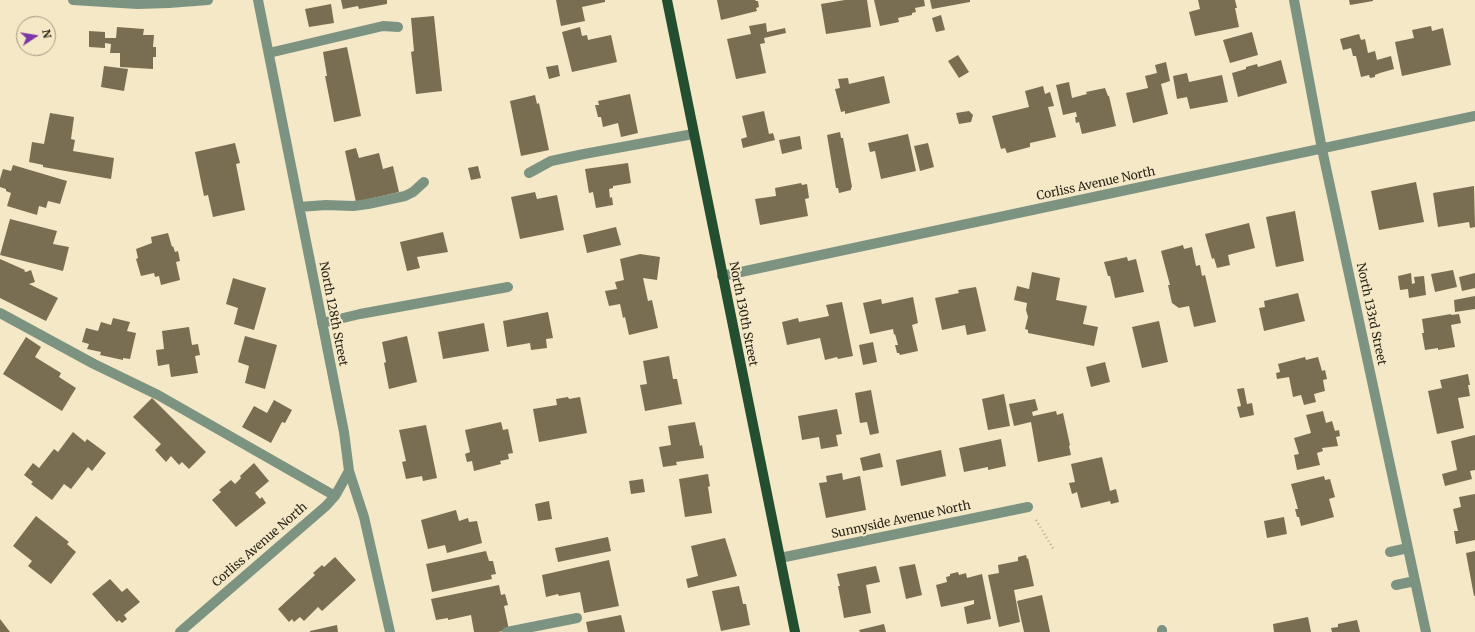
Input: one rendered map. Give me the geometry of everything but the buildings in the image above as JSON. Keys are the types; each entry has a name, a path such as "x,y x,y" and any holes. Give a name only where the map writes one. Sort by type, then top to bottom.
{"main road":[{"name":"North 130th Street","path":"667,0 795,632"}],"street":[{"path":"73,0 137,4 208,0"},
{"name":"North 128th Street","path":"258,0 344,432 349,471 364,517 390,632"},
{"name":"North 133rd Street","path":"1294,0 1322,149 1426,632"},
{"path":"269,53 383,26 398,27"},
{"name":"Corliss Avenue North","path":"722,276 1475,116"},
{"path":"529,173 551,161 694,134"},
{"path":"299,207 326,205 354,206 368,204 405,196 424,182"},
{"path":"322,323 360,314 508,288"},
{"path":"0,313 94,364 158,395 335,496"},
{"name":"Corliss Avenue North","path":"180,632 326,506 335,496 349,471"},
{"name":"Sunnyside Avenue North","path":"780,558 1028,507"},
{"path":"1390,552 1408,548"},
{"path":"1396,585 1415,581"},
{"path":"507,632 577,618"}],"path":[{"path":"1028,507 1054,550"}]}
